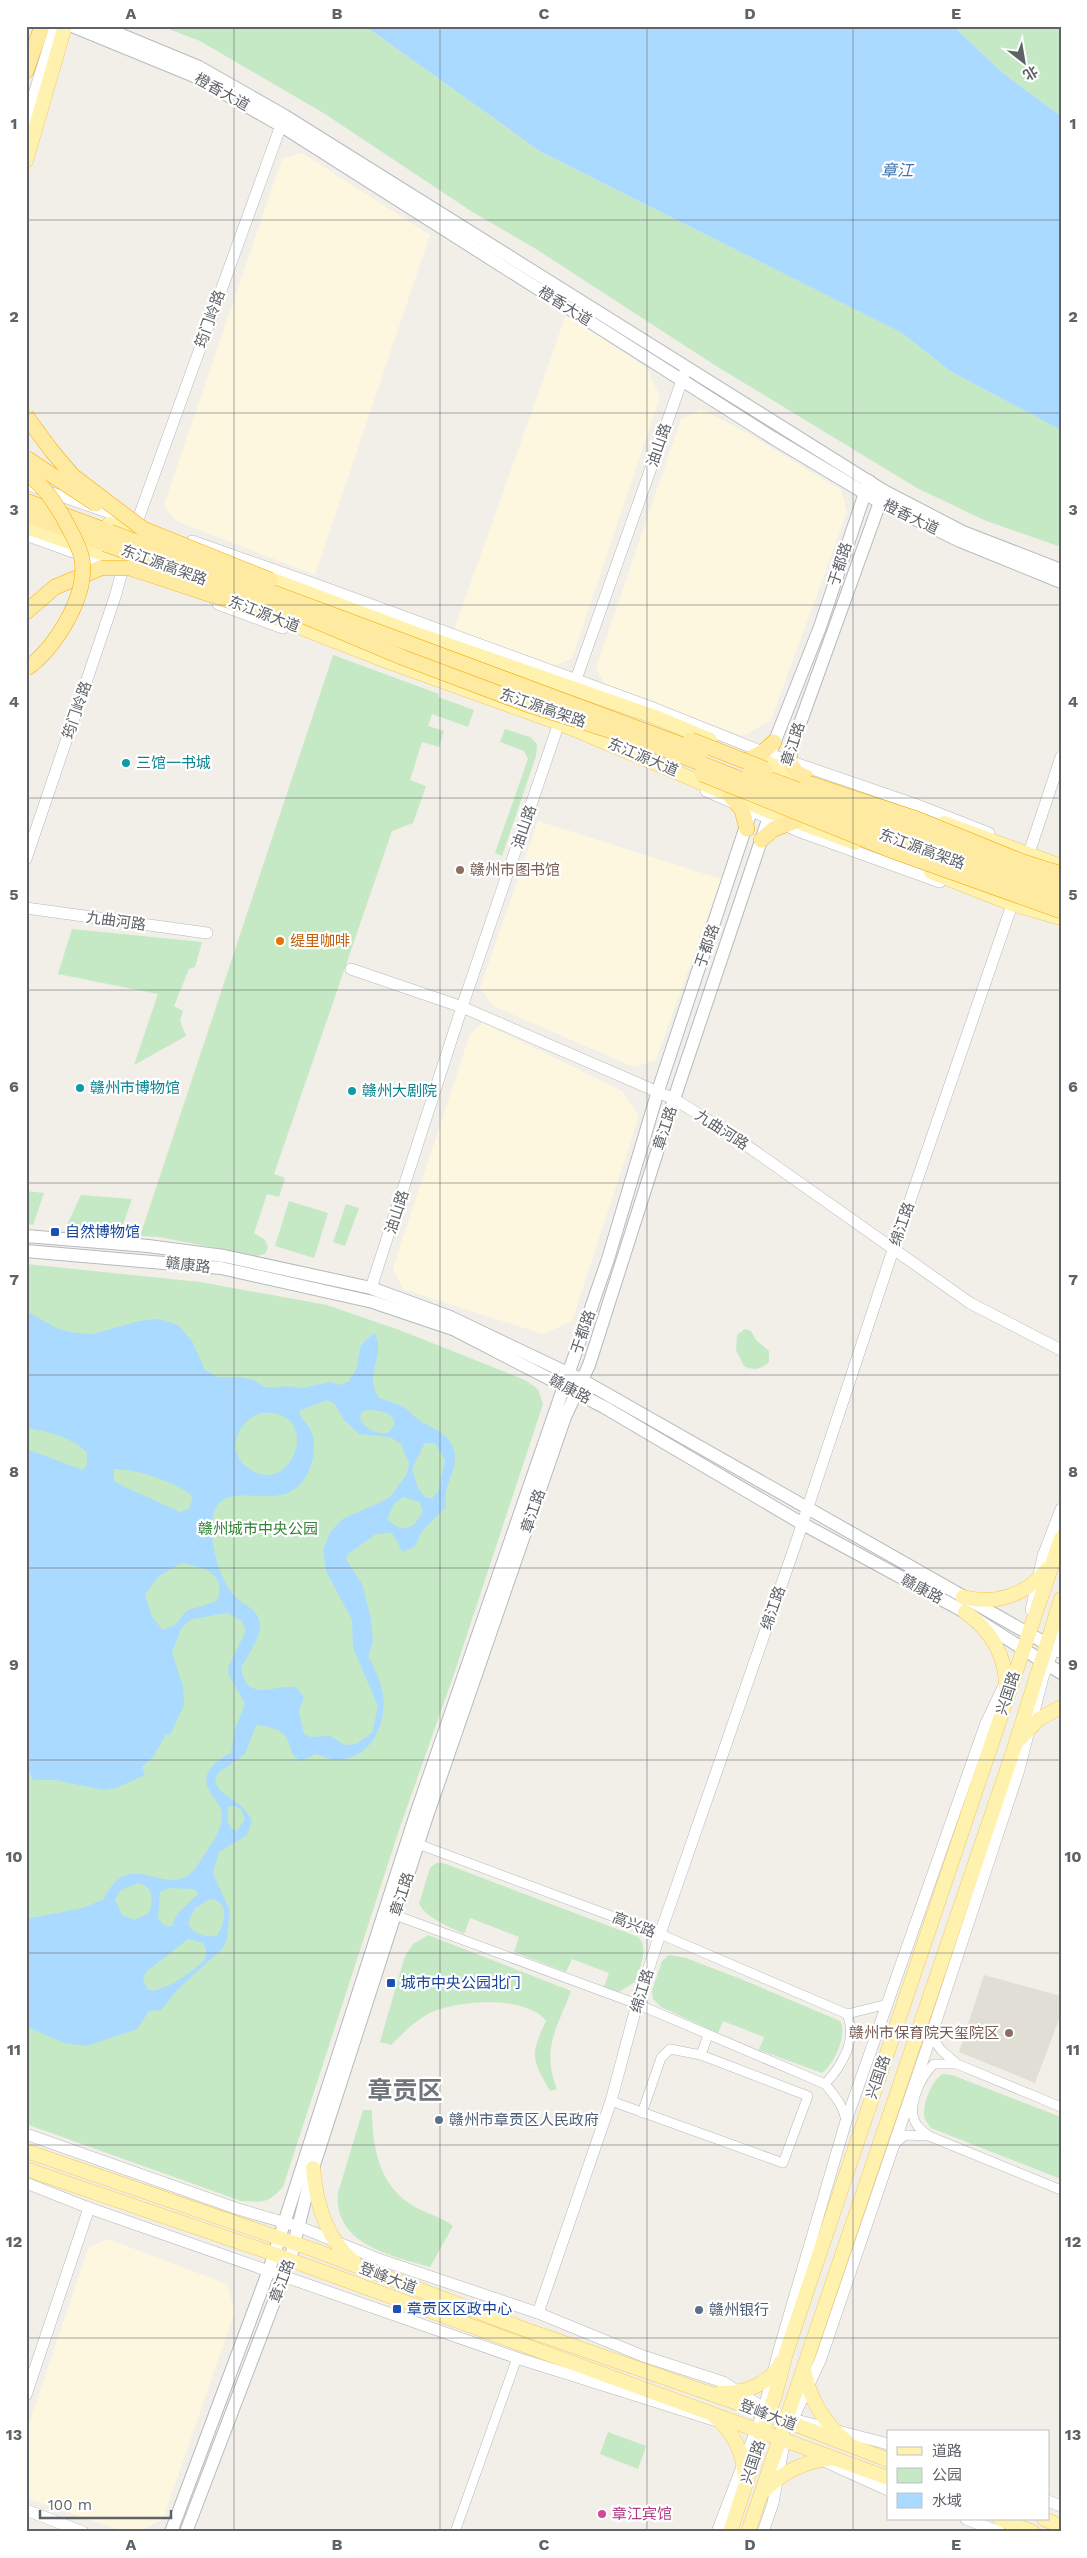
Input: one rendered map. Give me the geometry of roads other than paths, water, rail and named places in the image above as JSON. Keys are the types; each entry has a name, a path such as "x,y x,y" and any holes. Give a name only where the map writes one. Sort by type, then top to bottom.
{"highway":[{"path":"26,71 42,26"},
{"path":"26,416 50,450 73,476 140,526"},
{"path":"26,458 93,503 140,526 308,596 408,651"},
{"path":"26,473 49,494 75,539 82,560 80,590 71,612 57,638 26,669"},
{"name":"东江源高架路","path":"26,501 408,651 529,704 644,741 900,842 1061,900"},
{"name":"东江源高架路","path":"26,514 304,616 531,689 1061,887"},
{"path":"26,597 64,576 101,568 130,568 408,651"},
{"path":"26,612 55,587 101,568"},
{"path":"531,689 651,724 762,768 914,818 1023,862 1061,874"},
{"path":"529,704 642,748 769,803 911,858 1061,911"},
{"path":"741,804 747,829"},
{"path":"761,840 781,821"}],"main road":[{"path":"26,161 65,26"},
{"name":"橙香大道","path":"72,26 194,76 283,120"},
{"name":"橙香大道","path":"100,26 199,67 684,375 881,496 960,541 1061,582"},
{"name":"于都路","path":"741,804 820,627 866,486"},
{"path":"26,496 215,559 574,685 655,717 794,764 920,813 1029,852 1061,866"},
{"name":"橙香大道","path":"881,496 963,532 1061,570"},
{"name":"章江路","path":"781,821 794,764 881,496"},
{"name":"东江源大道","path":"26,527 636,754 781,821 1012,905 1061,920"},
{"name":"于都路","path":"554,1414 608,1259 658,1091 747,829"},
{"name":"章江路","path":"186,2532 290,2260 300,2227 313,2168 418,1844 565,1417 582,1380 761,840"},
{"name":"赣康路","path":"26,1236 187,1250 224,1256 371,1288 456,1320 582,1380 1054,1647"},
{"name":"赣康路","path":"26,1251 221,1268 373,1302 454,1329 576,1392 801,1523 965,1612 1061,1673"},
{"path":"535,1372 550,1388 554,1401 554,1414"},
{"name":"章江路","path":"171,2532 269,2270 416,1814 554,1414"},
{"name":"兴国路","path":"730,2532 766,2411 1002,1715 1026,1631 1061,1538"},
{"path":"963,1597 982,1600 1001,1599 1019,1593 1038,1579 1054,1558"},
{"name":"兴国路","path":"748,2532 789,2420 804,2369 1014,1749 1044,1663 1054,1647 1061,1599"},
{"path":"965,1612 982,1625 995,1643 1002,1661 1006,1681 1002,1715"},
{"path":"1014,1749 1030,1726 1047,1713 1061,1707"},
{"name":"登峰大道","path":"26,2151 295,2244 524,2329 705,2392 766,2411 887,2460"},
{"path":"313,2168 322,2217 335,2241 361,2268"},
{"name":"登峰大道","path":"26,2169 274,2254 705,2409 829,2459 887,2478"},
{"path":"705,2392 737,2392 755,2386 773,2374 786,2353"},
{"path":"804,2369 816,2407 833,2429 855,2447"},
{"path":"705,2409 722,2423 735,2440 743,2464 744,2487"},
{"path":"761,2493 777,2479 798,2467 829,2459"},
{"path":"1003,2520 1033,2532"},
{"path":"1046,2520 1061,2526"}],"street":[{"path":"26,120 55,26"},
{"name":"筠门岭路","path":"140,526 283,120"},
{"name":"油山路","path":"371,1288 462,1007 558,726 684,375"},
{"path":"26,484 140,526 320,586 574,685"},
{"path":"26,535 124,565"},
{"name":"筠门岭路","path":"26,859 124,565"},
{"name":"绵江路","path":"538,2313 611,2101 637,2004 660,1934 1061,757"},
{"path":"1029,852 1061,860"},
{"name":"九曲河路","path":"26,908 207,933"},
{"name":"九曲河路","path":"351,968 462,1007 658,1091 729,1133 893,1250 978,1307 1061,1350"},
{"path":"1026,1631 1044,1556 1061,1509"},
{"path":"1054,1647 1061,1630"},
{"path":"26,2134 238,2209 300,2227 381,2260 538,2313 644,2356 723,2382 766,2411 773,2374 846,2121 986,1724 1021,1649"},
{"path":"887,2444 833,2429 789,2420 820,2361 894,2146 1018,1773 1044,1663"},
{"name":"高兴路","path":"418,1844 660,1934 847,2014"},
{"path":"395,1915 637,2004 825,2084 837,2098 843,2109 846,2121"},
{"path":"825,2084 840,2067 850,2040 852,2028 847,2014 888,2004"},
{"path":"701,2055 708,2035"},
{"path":"931,2036 957,2064 1061,2107"},
{"path":"611,2101 642,2113 783,2163 808,2096 701,2055 670,2049 661,2058 642,2113"},
{"path":"929,2136 917,2125 912,2112 918,2090 927,2071 934,2064 957,2064"},
{"path":"894,2146 905,2135 929,2136 1061,2190"},
{"path":"26,2183 89,2208 517,2358 722,2423 760,2431 743,2464 717,2532"},
{"path":"26,2395 89,2208"},
{"path":"455,2532 517,2358"},
{"path":"763,2532 773,2503 782,2439"},
{"path":"829,2459 887,2489"},
{"path":"26,2510 83,2532"},
{"path":"969,2520 1000,2532"}],"water":[{"name":"章江","path":"365,26 953,26 1004,74 1061,116 1061,430 950,371 902,333 541,152"},
{"path":"26,1311 58,1329 76,1333 93,1334 140,1321 160,1319 178,1325 192,1341 205,1370 218,1377 241,1377 254,1380 264,1387 275,1388 287,1386 302,1388 331,1382 340,1385 348,1382 356,1370 361,1345 374,1333 377,1338 378,1350 373,1382 379,1398 405,1408 420,1421 445,1436 452,1445 455,1458 446,1492 446,1507 422,1531 415,1546 403,1552 392,1533 376,1534 348,1554 346,1559 362,1584 371,1619 373,1641 368,1656 381,1684 383,1695 382,1717 374,1738 360,1753 350,1758 336,1760 316,1754 300,1761 292,1754 288,1740 281,1732 276,1729 256,1725 245,1754 218,1773 215,1782 223,1793 238,1803 248,1813 252,1821 247,1835 219,1852 213,1873 230,1911 227,1938 223,1948 178,1989 161,2010 149,2011 137,2029 87,2046 64,2043 26,2026 26,1919 83,1908 104,1899 115,1882 126,1875 139,1874 176,1880 188,1875 199,1863 221,1825 221,1810 206,1782 209,1771 216,1762 231,1753 235,1729 245,1704 228,1673 229,1665 246,1631 242,1621 227,1613 192,1619 182,1627 172,1652 183,1687 184,1705 170,1735 166,1734 153,1757 142,1767 145,1775 116,1788 104,1790 55,1780 33,1780 30,1773 26,1773 26,1449 83,1470 87,1465 87,1453 68,1439 26,1428","holes":["327,1400 335,1404 344,1420 359,1434 390,1437 401,1444 409,1463 407,1474 389,1498 343,1519 331,1531 323,1550 326,1571 352,1620 353,1648 378,1706 372,1733 356,1744 345,1745 330,1736 310,1737 304,1734 299,1711 304,1698 297,1687 255,1689 244,1679 241,1668 257,1638 260,1627 259,1621 256,1613 238,1599 226,1584 221,1574 213,1540 212,1521 217,1506 227,1498 286,1494 299,1486 309,1470 314,1450 312,1433 299,1411","366,1410 379,1411 391,1416 395,1424 388,1433 379,1433 369,1429 360,1419 361,1413","261,1413 281,1415 292,1424 297,1437 295,1451 289,1464 278,1473 263,1475 247,1467 240,1460 237,1452 237,1436 246,1422","425,1443 435,1443 445,1460 438,1492 432,1498 426,1498 418,1488 412,1469","114,1469 123,1469 156,1477 178,1487 193,1497 189,1509 180,1512 114,1481","403,1497 419,1502 423,1511 416,1522 407,1528 398,1527 387,1519 394,1504","182,1563 212,1573 216,1578 219,1584 217,1601 186,1611 176,1624 163,1630 152,1617 145,1594 159,1576","233,1806 241,1809 245,1819 237,1831 231,1829 228,1821 228,1807","138,1883 147,1887 152,1900 148,1914 134,1920 122,1915 115,1899 121,1890","169,1888 195,1889 198,1894 179,1912 173,1922 174,1925 167,1926 158,1918 160,1892","210,1899 221,1904 224,1909 224,1920 216,1936 200,1934 190,1927 188,1923 195,1908","188,1939 203,1943 206,1949 205,1959 194,1969 170,1985 148,1990 143,1980 146,1972"]}],"place":[{"name":"三馆一书城","path":"126,763"},
{"name":"赣州市图书馆","path":"460,870"},
{"name":"缇里咖啡","path":"280,941"},
{"name":"赣州市博物馆","path":"80,1088"},
{"name":"赣州大剧院","path":"352,1091"},
{"name":"自然博物馆","path":"55,1232"},
{"name":"城市中央公园北门","path":"391,1983"},
{"name":"赣州市保育院天玺院区","path":"1009,2033"},
{"name":"赣州市章贡区人民政府","path":"439,2120"},
{"name":"章贡区区政中心","path":"397,2309"},
{"name":"赣州银行","path":"699,2310"},
{"name":"章江宾馆","path":"602,2514"}],"district":[{"name":"章贡区","path":"405,2090"}],"park label":[{"name":"赣州城市中央公园","path":"258,1529"}]}
